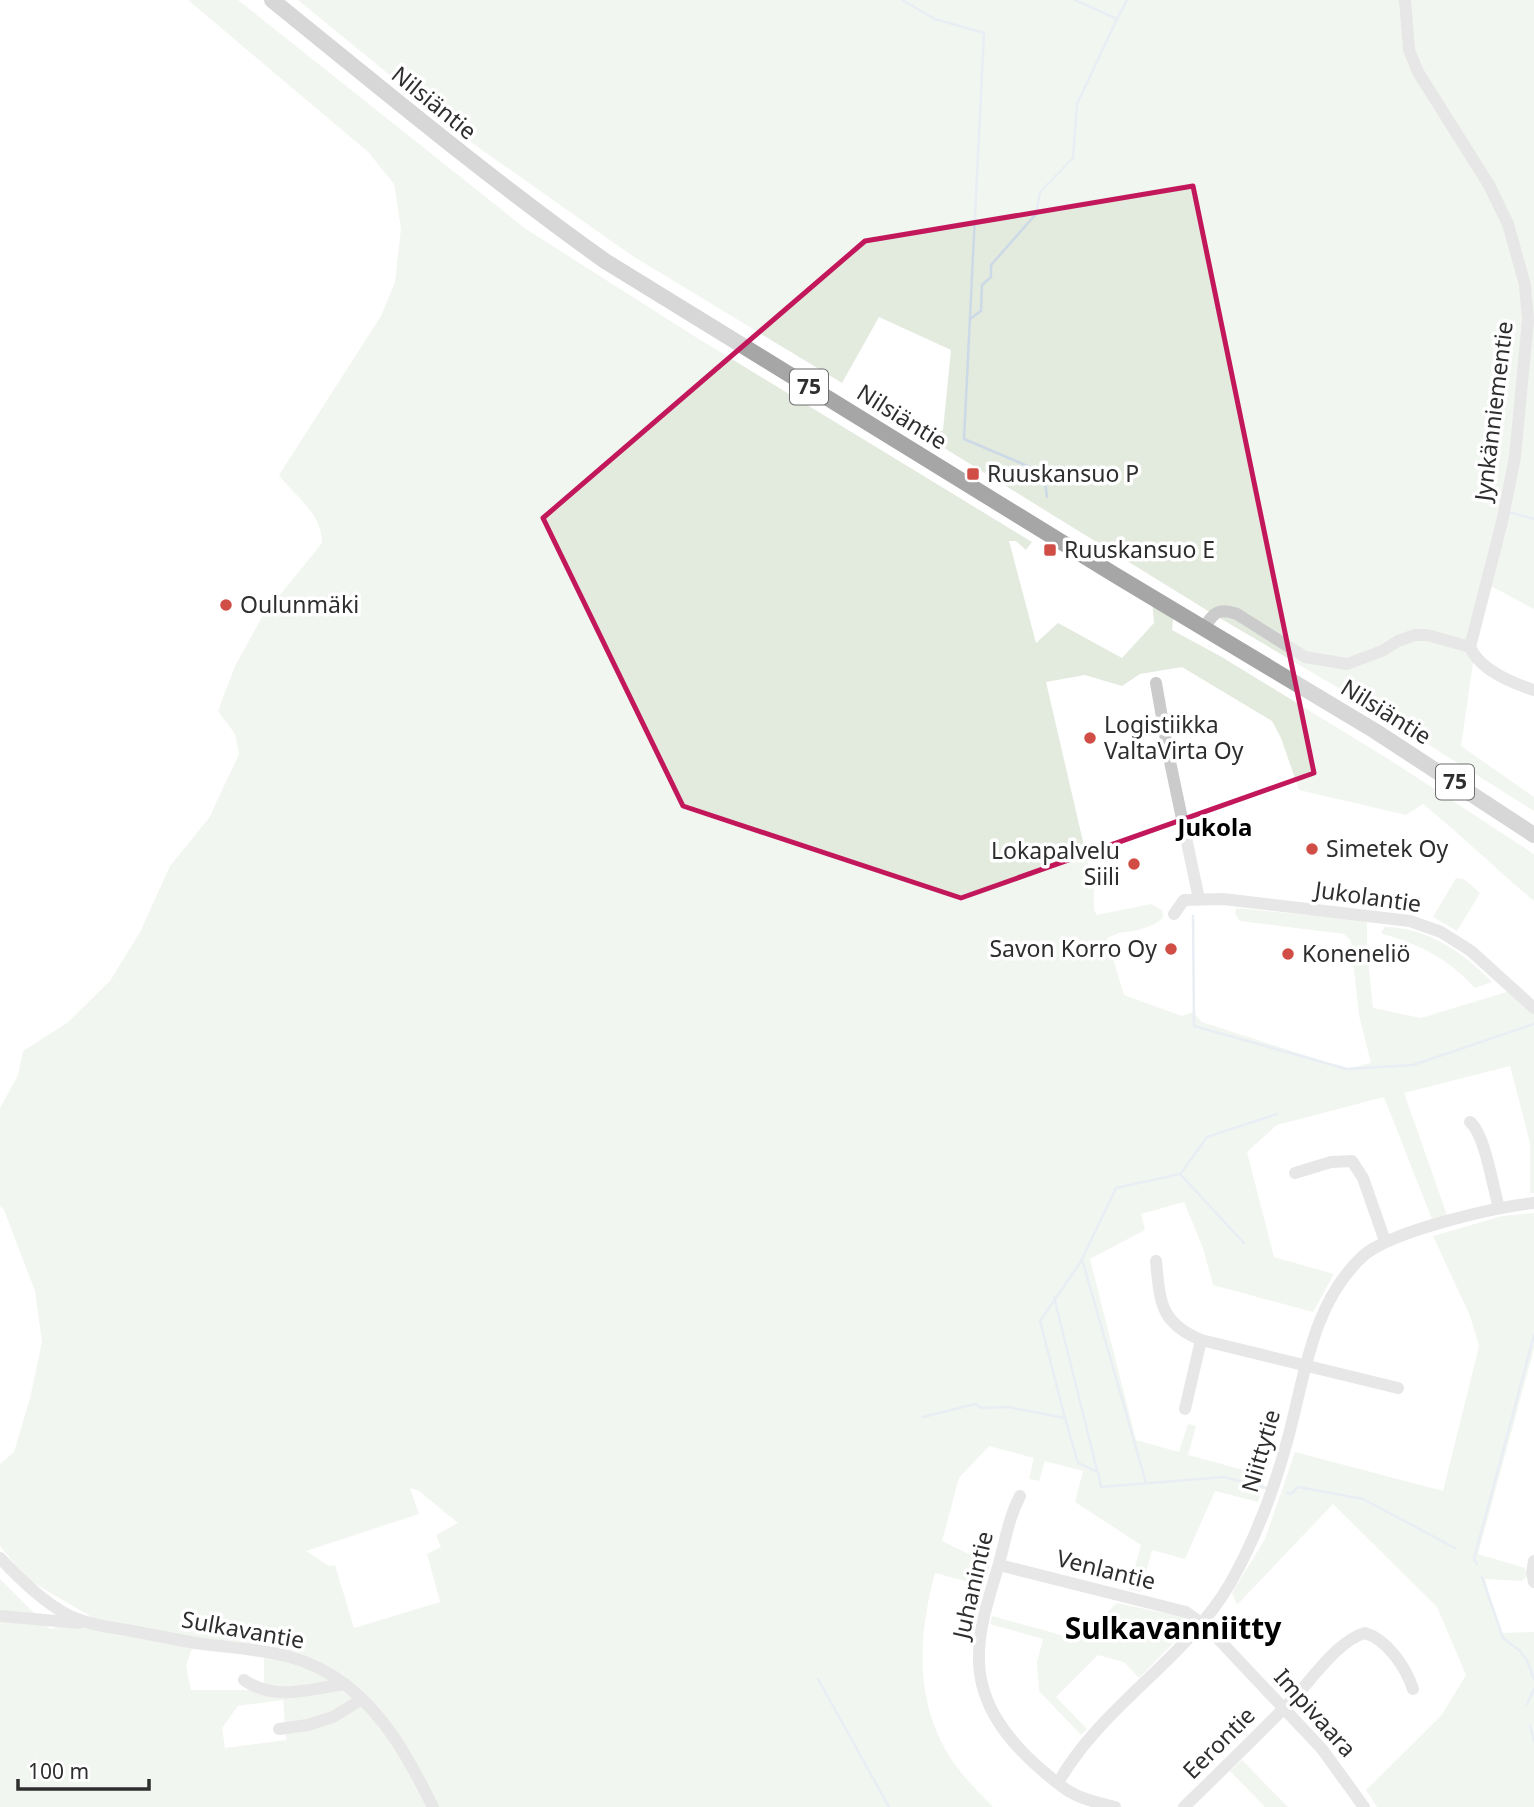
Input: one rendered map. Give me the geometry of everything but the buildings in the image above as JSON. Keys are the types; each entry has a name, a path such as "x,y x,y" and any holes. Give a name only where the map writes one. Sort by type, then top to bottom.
{"main road":[{"name":"Nilsiäntie","path":"272,0 450,145 604,261 1203,629 1375,731 1534,835"}],"street":[{"name":"Jynkänniementie","path":"1405,0 1409,50 1418,72 1489,185 1508,224 1525,285 1530,358 1515,457 1502,522 1470,647"},
{"path":"1203,629 1213,614 1224,610 1237,614 1305,657 1346,664 1382,652 1398,641 1415,635 1427,635 1470,647 1481,664 1523,687 1534,690"},
{"path":"1156,683 1170,766 1199,899 1184,900 1174,914"},
{"name":"Jukolantie","path":"1199,899 1223,899 1410,920 1441,932 1471,951 1534,1008"},
{"path":"1470,1122 1475,1126 1488,1162 1499,1208"},
{"path":"1295,1173 1331,1162 1352,1161 1363,1178 1385,1241"},
{"name":"Niittytie","path":"1058,1783 1083,1746 1153,1675 1201,1622 1230,1584 1265,1510 1287,1443 1317,1325 1343,1277 1365,1255 1385,1241 1499,1208 1534,1203"},
{"path":"1156,1261 1158,1283 1168,1320 1184,1332 1201,1340 1398,1388"},
{"path":"1185,1409 1201,1340"},
{"name":"Juhanintie","path":"1020,1496 1009,1521 983,1617 979,1658 982,1684 992,1711 1014,1744 1058,1783"},
{"name":"Sulkavantie","path":"0,1558 41,1596 67,1615 89,1624 194,1643 296,1657 345,1684 362,1699 394,1737 433,1807"},
{"path":"1534,1561 1534,1581"},
{"name":"Venlantie","path":"999,1564 1186,1612 1201,1622"},
{"path":"0,1616 89,1624"},
{"name":"Impivaara","path":"1201,1622 1322,1749 1364,1807"},
{"name":"Eerontie","path":"1184,1807 1284,1709 1345,1643 1356,1635 1365,1633 1380,1642 1404,1667 1413,1689"},
{"path":"244,1680 255,1688 277,1694 345,1684"},
{"path":"279,1729 307,1726 333,1717 362,1699"},
{"path":"1058,1783 1084,1799 1115,1807"}],"highlighted area":[{"path":"1193,186 1314,773 961,898 683,806 543,518 865,241"}],"shaded area":[{"path":"188,0 238,0 526,229 694,336 1032,542 1026,550 1016,541 1009,541 1036,643 1058,623 1122,658 1154,623 1152,598 1174,611 1172,630 1220,656 1390,760 1534,854 1534,901 1423,804 1406,815 1299,790 1281,738 1272,721 1182,667 1140,674 1122,686 1085,675 1046,682 1094,889 1094,910 1097,915 1151,904 1162,910 1163,918 1155,924 1107,938 1124,995 1182,1016 1193,1012 1202,1022 1347,1069 1371,1063 1359,1015 1351,941 1344,934 1240,921 1235,914 1236,908 1367,921 1373,1008 1421,1018 1513,990 1534,1004 1534,1193 1530,1193 1530,1143 1510,1066 1404,1093 1448,1218 1433,1222 1384,1097 1277,1125 1247,1152 1274,1257 1334,1274 1313,1312 1213,1285 1203,1248 1184,1202 1141,1214 1145,1230 1090,1259 1136,1440 1179,1452 1188,1424 1196,1426 1188,1455 1266,1476 1258,1502 1215,1491 1185,1559 1152,1550 1141,1592 1129,1589 1141,1545 1075,1502 1083,1471 1045,1461 1039,1481 1029,1479 1034,1458 989,1446 959,1478 942,1541 990,1564 984,1586 935,1573 924,1626 924,1678 935,1728 947,1752 963,1775 993,1807 0,1807 0,1579 50,1629 95,1619 27,1579 0,1546 0,1464 14,1452 30,1398 42,1342 35,1291 4,1210 0,1206 0,1108 18,1075 23,1051 67,1023 110,981 140,932 170,866 209,818 239,754 235,734 218,711 235,666 262,617 322,543 321,532 313,514 279,475 381,316 395,282 401,229 394,184 368,152","holes":["410,1488 419,1491 458,1523 436,1535 441,1547 427,1554 440,1602 354,1628 335,1565 329,1566 306,1551 419,1514","194,1643 264,1652 264,1690 191,1690 186,1666","283,1700 286,1740 225,1748 222,1728 238,1706"]},
{"path":"298,0 1534,0 1534,609 1489,585 1516,433 1474,656 1461,746 1534,797 1534,811 1335,686 928,438 943,430 951,350 879,317 842,383 631,255 475,145"},
{"path":"1456,878 1464,879 1480,893 1457,931 1433,917"},
{"path":"1385,927 1415,932 1444,944 1469,961 1492,982 1475,988 1434,954 1383,934 1381,932"},
{"path":"1534,1213 1534,1349 1478,1554 1525,1568 1526,1577 1522,1581 1485,1579 1500,1633 1534,1632 1534,1807 1377,1807 1366,1790 1441,1716 1466,1675 1437,1607 1333,1504 1237,1605 1232,1593 1265,1539 1295,1452 1443,1491 1479,1346 1470,1316 1433,1236 1502,1216"},
{"path":"1117,1603 1183,1617 1192,1624 1139,1678 1124,1662 1098,1655 1056,1697 1087,1729 1081,1735 1039,1691 1037,1662 1043,1639 990,1624 992,1616 1079,1640"},
{"path":"1242,1760 1288,1807 1265,1807 1230,1771"}],"waterway":[{"path":"902,0 935,19 984,33 964,439 1044,473 1047,497"},
{"path":"970,319 981,311 982,285 991,277 991,265 1036,214 1040,192 1073,158 1077,104 1117,19 1075,0"},
{"path":"1117,19 1127,0"},
{"path":"1509,512 1534,519"},
{"path":"1193,916 1194,1026 1347,1069 1413,1065 1534,1024"},
{"path":"1181,1173 1207,1137 1277,1114"},
{"path":"1146,1483 1082,1259 1116,1188 1180,1174 1244,1243"},
{"path":"1065,1418 1040,1321 1082,1260"},
{"path":"1054,1297 1097,1470"},
{"path":"1477,1564 1474,1559 1534,1335"},
{"path":"923,1417 975,1404 982,1408 1008,1407 1065,1418 1078,1463 1098,1472 1101,1487 1224,1477 1266,1488"},
{"path":"1287,1493 1291,1494 1298,1487 1363,1499 1455,1548"},
{"path":"1482,1577 1503,1638 1520,1651 1534,1679"},
{"path":"818,1679 889,1807"},
{"path":"1527,1704 1534,1689"},
{"path":"1530,1726 1534,1741"}],"place":[{"name":"Ruuskansuo P","path":"973,474"},
{"name":"Ruuskansuo E","path":"1050,550"},
{"name":"Oulunmäki","path":"226,605"},
{"name":"Logistiikka ValtaVirta Oy","path":"1090,738"},
{"name":"Simetek Oy","path":"1312,849"},
{"name":"Lokapalvelu Siili","path":"1134,864"},
{"name":"Savon Korro Oy","path":"1171,949"},
{"name":"Koneneliö","path":"1288,954"}],"district":[{"name":"Jukola","path":"1215,828"},
{"name":"Sulkavanniitty","path":"1173,1629"}]}
